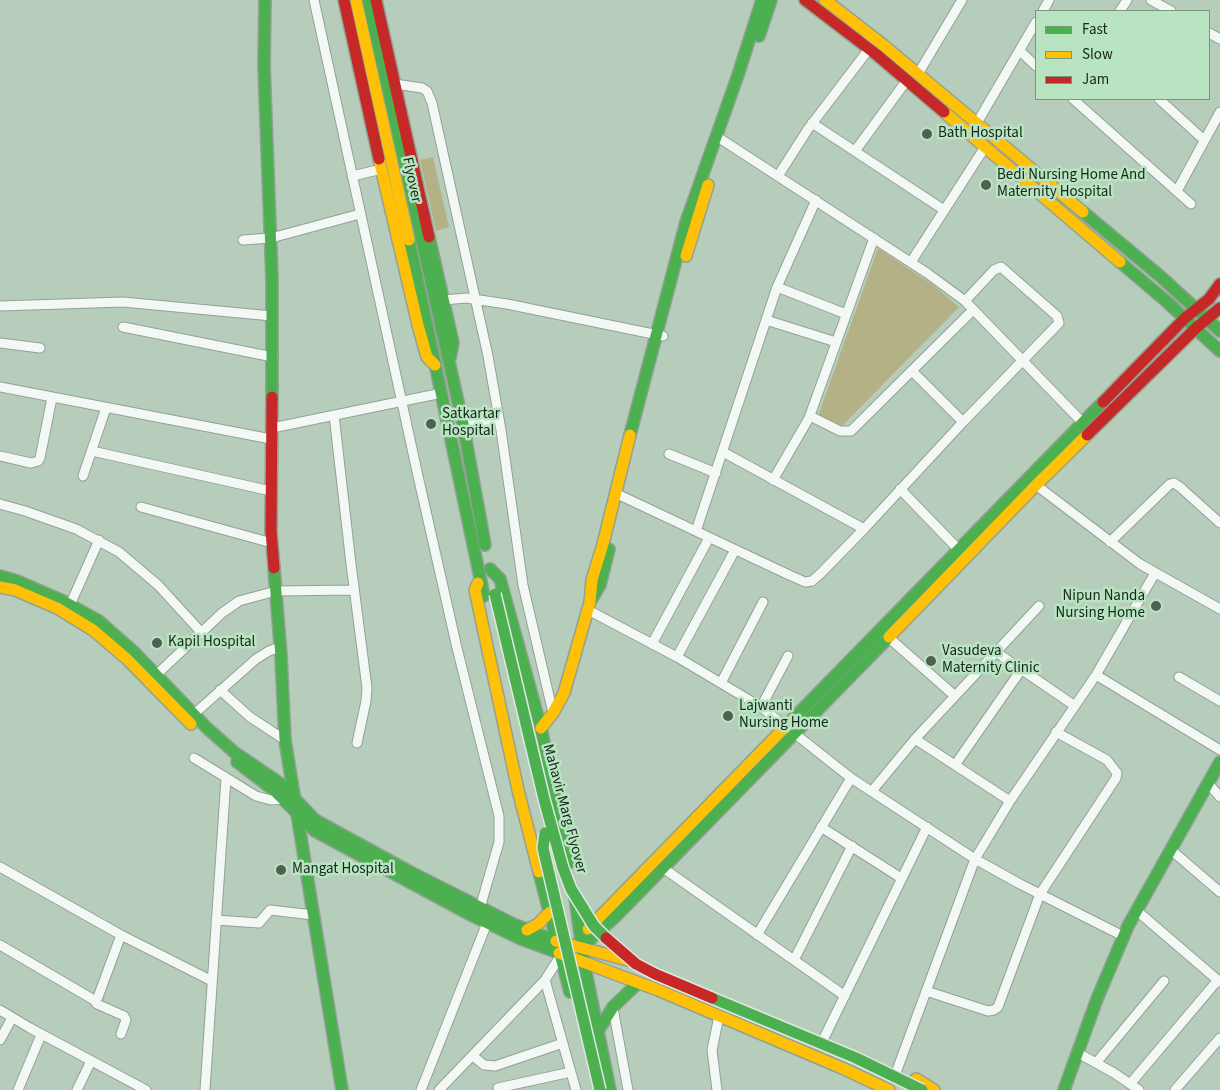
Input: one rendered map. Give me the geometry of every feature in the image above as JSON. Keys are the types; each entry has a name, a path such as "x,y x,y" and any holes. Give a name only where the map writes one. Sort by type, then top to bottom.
{"main road":[{"path":"265,0 264,66 271,238 273,357 272,543 289,798 296,812 314,831 490,918 564,943 592,940 663,868 959,550 1196,328 1220,308"},
{"path":"344,0 418,326 427,356 437,367"},
{"name":"Flyover","path":"356,0 442,393 486,574"},
{"name":"Flyover","path":"368,0 449,360"},
{"path":"376,0 453,343 449,360 463,424 486,574 475,590 518,790 550,912 564,943 561,955 594,1090"},
{"path":"541,728 553,713 564,693 589,606 600,585 618,494 659,335 762,0"},
{"path":"720,138 771,0"},
{"path":"805,0 869,48 907,80 1185,318 1220,351"},
{"path":"828,1 1153,271 1220,331"},
{"path":"581,942 600,918 888,637 1032,482 1083,423 1185,318 1209,299 1220,284"},
{"path":"486,574 500,579 541,728 571,872 584,963 610,1090"},
{"name":"Mahavir Marg Flyover","path":"486,574 536,806 544,833 562,882 578,914 593,934 619,959 633,970 654,982 890,1081 907,1090"},
{"path":"0,576 17,580 99,621 135,653 153,679 201,734 275,791 289,798"},
{"path":"0,586 57,608 93,630 194,714 234,752 268,774 289,798 315,820 480,908 490,918 521,940 638,983 719,1016 842,1068 886,1089"},
{"name":"Mahavir Marg Flyover","path":"489,595 563,868 571,889 594,926 617,950 636,964 655,974 856,1058 922,1090"},
{"path":"1064,1090 1123,936 1220,762"},
{"path":"296,812 342,1090"},
{"path":"544,833 543,848 600,1090"},
{"path":"527,930 538,924 550,912"},
{"path":"581,942 645,965 824,1038 897,1070 934,1090"},
{"path":"598,1031 612,1007 638,983"}],"street":[{"path":"314,0 454,638 499,816 499,842 480,908"},
{"path":"918,74 962,0"},
{"path":"1151,0 1169,10"},
{"path":"970,135 1035,24"},
{"path":"778,176 812,123 869,48"},
{"path":"1020,51 1035,65"},
{"path":"855,151 907,80"},
{"path":"396,84 422,88 429,95 476,299 499,418 523,585 553,713"},
{"path":"1074,100 1191,204"},
{"path":"1160,100 1204,140"},
{"path":"1177,191 1220,112"},
{"path":"812,123 944,210"},
{"path":"720,138 910,262 964,301 1083,423"},
{"path":"910,262 985,147"},
{"path":"352,176 382,169"},
{"path":"696,531 777,287 816,200"},
{"path":"242,240 271,238 360,214"},
{"path":"773,480 810,416 874,238"},
{"path":"618,494 805,582 812,581 864,530 963,422 1058,326 1059,320 1057,316 1001,267 994,270 964,301"},
{"path":"777,287 846,314"},
{"path":"444,300 476,299 542,310 659,335"},
{"path":"0,306 123,302 272,316"},
{"path":"810,416 840,431 851,431 973,310"},
{"path":"766,320 836,342"},
{"path":"123,328 273,357"},
{"path":"0,343 40,348"},
{"path":"912,371 963,422"},
{"path":"0,388 106,408 272,433 334,415 442,393"},
{"path":"0,456 31,463 38,461 52,398"},
{"path":"83,476 106,408"},
{"path":"334,415 367,693 357,743"},
{"path":"463,424 499,418"},
{"path":"92,451 271,490"},
{"path":"723,452 864,530"},
{"path":"669,454 716,473"},
{"path":"1032,482 1110,542 1155,573 1220,609"},
{"path":"1110,542 1170,484 1174,483 1220,522"},
{"path":"900,489 959,550"},
{"path":"0,504 25,510 59,523 99,540 119,552 144,573 202,632"},
{"path":"141,508 272,543"},
{"path":"652,644 709,538"},
{"path":"70,605 99,540"},
{"path":"677,657 735,550"},
{"path":"897,1070 976,859 1010,801 1096,675 1155,573"},
{"path":"153,679 230,606 239,601 276,591 354,590"},
{"path":"721,683 763,602"},
{"path":"589,606 761,707 851,778 976,859 1123,936"},
{"path":"872,791 915,739 1039,606"},
{"path":"888,637 955,696"},
{"path":"194,714 262,655 280,647"},
{"path":"996,652 1075,706"},
{"path":"761,707 788,656"},
{"path":"955,765 1021,670"},
{"path":"1096,675 1220,750"},
{"path":"1179,677 1220,700"},
{"path":"220,690 250,717 285,740"},
{"path":"926,991 988,1011 994,1010 1001,1001 1040,894 1114,782 1117,773 1107,760 1056,732"},
{"path":"915,739 1010,801"},
{"path":"194,758 256,796 264,799 289,798"},
{"path":"205,1090 226,778"},
{"path":"757,935 851,778"},
{"path":"1208,783 1220,796"},
{"path":"821,827 901,878"},
{"path":"824,1038 927,827"},
{"path":"794,960 852,846"},
{"path":"1170,849 1220,892"},
{"path":"0,866 121,935 212,981"},
{"path":"663,868 845,996"},
{"path":"216,920 259,923 270,910 313,915"},
{"path":"1130,1084 1219,981 1136,910"},
{"path":"421,1090 490,918"},
{"path":"94,1000 98,997 121,935"},
{"path":"0,944 94,1000 97,1004 124,1016 126,1020 121,1034"},
{"path":"439,1090 545,980 561,955"},
{"path":"545,980 576,1090"},
{"path":"1096,1062 1164,981"},
{"path":"612,1007 628,1090"},
{"path":"0,1010 143,1089"},
{"path":"717,1090 712,1050 719,1016"},
{"path":"0,1040 12,1018"},
{"path":"18,1090 42,1034"},
{"path":"1175,1090 1220,1038"},
{"path":"472,1056 484,1065 495,1066 563,1043"},
{"path":"1078,1053 1096,1062 1139,1090"},
{"path":"77,1090 90,1061"},
{"path":"498,1088 571,1072"}],"shaded area":[{"path":"433,157 449,227 436,231 420,160"},
{"path":"878,248 933,285 959,307 840,428 818,416"}],"traffic: fast":[{"path":"265,0 264,66 272,280 272,397"},
{"path":"368,0 463,424 485,545"},
{"path":"630,435 686,222 738,75 762,0"},
{"path":"759,36 771,0"},
{"path":"1083,212 1161,277 1220,331"},
{"path":"429,237 453,343 450,358"},
{"path":"409,240 484,596"},
{"path":"1120,262 1220,351"},
{"path":"791,721 1103,402"},
{"path":"590,602 600,585 609,549"},
{"path":"274,568 285,740 342,1090"},
{"path":"490,569 500,579 541,728 569,863"},
{"path":"0,576 17,581 63,601 99,621 135,653 207,728 234,752 281,784 315,820 412,873 513,924 556,941"},
{"path":"495,594 544,799 563,868 571,889 594,926 606,938"},
{"path":"582,947 617,915 889,637"},
{"path":"237,762 275,791 315,831 469,914 521,939 559,953"},
{"path":"1064,1090 1097,999 1128,926 1220,762"},
{"path":"545,833 543,848 600,1090"},
{"path":"539,872 570,992"},
{"path":"575,897 584,963 610,1090"},
{"path":"598,1031 613,1007 638,983"},
{"path":"712,998 856,1058 922,1090"}],"traffic: slow":[{"path":"356,0 409,240"},
{"path":"825,0 882,44 1083,212"},
{"path":"944,112 1120,262"},
{"path":"379,159 418,325 427,357 435,365"},
{"path":"686,256 708,185"},
{"path":"541,728 553,713 564,693 590,602 592,580 603,544 630,435"},
{"path":"889,637 1087,435"},
{"path":"478,583 475,590 518,790 539,872"},
{"path":"0,587 15,590 57,608 93,630 127,659 191,724"},
{"path":"588,929 791,721"},
{"path":"527,930 538,924 550,912"},
{"path":"556,941 627,960"},
{"path":"559,953 658,990 842,1068 889,1090"},
{"path":"916,1079 934,1090"}],"traffic: jam":[{"path":"344,0 379,159"},
{"path":"376,0 429,237"},
{"path":"805,0 877,55 944,112"},
{"path":"1103,402 1185,318 1209,299 1220,284"},
{"path":"1087,435 1196,328 1220,308"},
{"path":"272,397 271,531 274,568"},
{"path":"606,938 636,964 712,998"}],"place":[{"name":"Bath Hospital","path":"927,134"},
{"name":"Bedi Nursing Home And Maternity Hospital","path":"986,185"},
{"name":"Satkartar Hospital","path":"431,424"},
{"name":"Nipun Nanda Nursing Home","path":"1156,606"},
{"name":"Kapil Hospital","path":"157,643"},
{"name":"Vasudeva Maternity Clinic","path":"931,661"},
{"name":"Lajwanti Nursing Home","path":"728,716"},
{"name":"Mangat Hospital","path":"281,870"}]}
